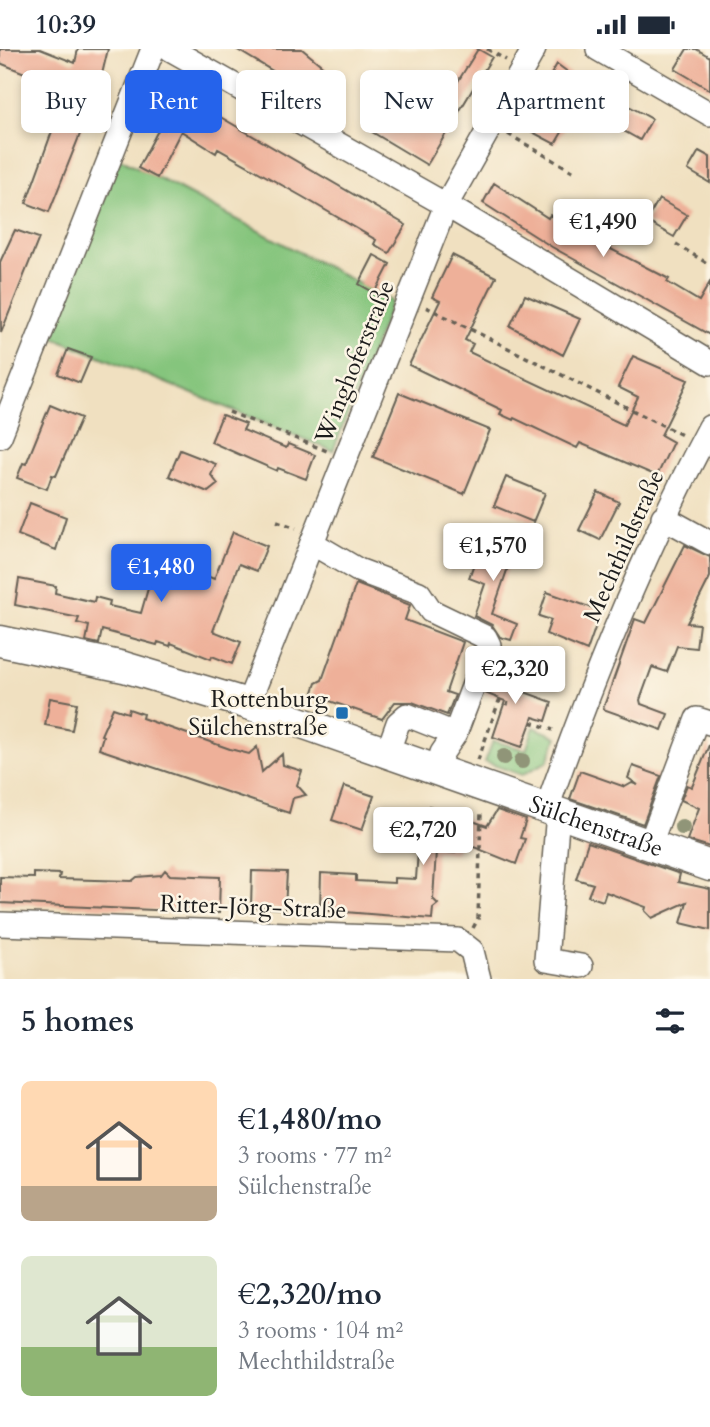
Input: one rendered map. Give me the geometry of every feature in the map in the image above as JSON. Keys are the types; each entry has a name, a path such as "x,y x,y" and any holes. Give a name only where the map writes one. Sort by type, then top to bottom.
{"main road":[{"name":"Sülchenstraße","path":"0,641 124,667 248,704 437,769 482,776 552,810 710,866"}],"street":[{"path":"0,436 153,49"},
{"path":"170,49 446,205 710,363"},
{"name":"Winghoferstraße","path":"522,70 534,49"},
{"path":"598,49 710,114"},
{"name":"Winghoferstraße","path":"248,704 446,205 486,133"},
{"name":"Mechthildstraße","path":"581,966 546,960 552,810 571,736 663,517 705,435"},
{"path":"663,517 710,543"},
{"path":"312,543 358,570 419,593 431,611 485,637 489,645 456,734 442,753 437,769"},
{"path":"388,751 398,723 407,715 456,734"},
{"path":"650,844 697,719 710,723"},
{"name":"Ritter-Jörg-Straße","path":"0,923 458,940 465,946"},
{"path":"465,946 472,951 479,979"}],"path":[{"path":"507,133 576,173"},
{"path":"677,244 710,265"},
{"path":"409,298 705,435"},
{"path":"229,412 345,459"},
{"path":"465,946 478,919 482,776 499,702 509,705"}],"green space":[{"path":"120,158 392,301 333,451 50,336"},
{"path":"534,727 557,737 548,761 522,775 485,762 493,741 526,750"}],"building":[{"path":"0,49 40,49 75,63 78,49 108,49 103,70 21,71 0,63"},
{"path":"236,49 302,49 326,69 325,70 271,70"},
{"path":"478,49 492,57 484,70 472,70 472,90 458,113 458,81"},
{"path":"687,49 696,49 710,57 710,90 675,69"},
{"path":"557,64 565,70 554,70"},
{"path":"629,106 652,119 640,140 628,133"},
{"path":"222,118 236,126 236,133 248,133 406,225 389,253 374,244 376,240 303,197 218,149 216,153 184,133 222,133"},
{"path":"51,133 80,133 49,212 26,203"},
{"path":"157,133 180,133 157,178 138,168"},
{"path":"374,133 446,133 427,165"},
{"path":"534,133 562,133 555,144"},
{"path":"699,151 710,157 710,183 688,170"},
{"path":"494,183 548,218 550,215 575,230 580,221 594,229 592,232 604,239 601,244 669,279 667,282 699,301 710,282 710,335 552,247 483,203"},
{"path":"659,199 687,215 674,237 646,221"},
{"path":"15,230 39,238 1,333 0,262"},
{"path":"374,255 390,264 375,293 359,284"},
{"path":"452,255 496,277 465,340 473,344 469,352 624,425 638,397 618,387 633,356 688,380 661,435 673,442 657,476 580,443 577,448 514,418 513,420 500,414 502,410 409,365 440,301 432,297"},
{"path":"525,295 580,319 563,355 510,326"},
{"path":"68,349 91,357 80,383 58,374"},
{"path":"399,393 490,430 464,494 373,457"},
{"path":"50,405 81,418 56,476 52,475 47,489 17,478 23,463 26,464"},
{"path":"222,415 246,424 243,430 286,448 288,444 315,455 306,479 278,468 277,471 211,442"},
{"path":"180,450 216,464 211,475 218,484 208,492 169,476"},
{"path":"506,477 545,493 533,522 494,506"},
{"path":"598,492 619,502 600,540 579,530"},
{"path":"30,503 66,517 56,550 18,535"},
{"path":"233,532 267,546 257,571 239,564 213,631 241,642 232,664 212,656 211,659 171,643 170,646 158,642 157,645 102,630 99,644 86,641 89,626 77,623 79,618 15,605 19,579 56,586 55,593 94,602 95,597 110,601 109,606 141,613 149,585 142,582 153,554 214,579"},
{"path":"483,537 515,547 492,614 517,624 511,640 500,637 492,625 474,616 485,584 469,578"},
{"path":"685,545 710,557 710,577 687,623 699,624 696,648 677,646 667,672 652,667 640,700 641,704 668,714 662,730 603,709 635,619 646,623"},
{"path":"356,584 410,605 405,620 463,642 446,692 455,695 447,715 412,702 395,702 382,719 312,695 316,683 322,680"},
{"path":"547,592 601,611 587,651 546,634 551,620 539,616"},
{"path":"497,664 522,673 516,689 552,702 546,721 533,717 522,747 493,737 505,701 485,693"},
{"path":"50,698 77,703 72,730 45,725"},
{"path":"113,708 128,713 129,709 143,714 142,718 230,749 249,754 257,747 262,772 282,754 283,765 302,771 297,785 306,795 293,798 289,813 99,749 103,736 101,735"},
{"path":"709,745 710,847 687,840 699,808 681,800 687,785 692,787"},
{"path":"633,766 661,776 643,824 570,799 580,771 625,787 632,783 638,785 628,778"},
{"path":"344,786 374,796 362,830 332,820"},
{"path":"429,806 487,826 497,810 526,820 520,838 525,839 516,864 459,841 455,853 436,851 433,899 438,904 433,908 432,919 320,910 321,873 356,875 356,881 394,883 394,878 416,879 419,837"},
{"path":"588,842 680,874 678,882 710,889 710,930 681,923 687,902 652,918 645,911 646,907 606,892 603,901 588,896 593,884 576,879"},
{"path":"165,870 170,875 220,877 219,913 0,903 0,877 34,878 34,873 60,874 59,879 132,881 137,877 161,875"},
{"path":"252,871 287,872 285,909 251,907"}],"place":[{"name":"Rottenburg Sülchenstraße","path":"342,713"}]}
